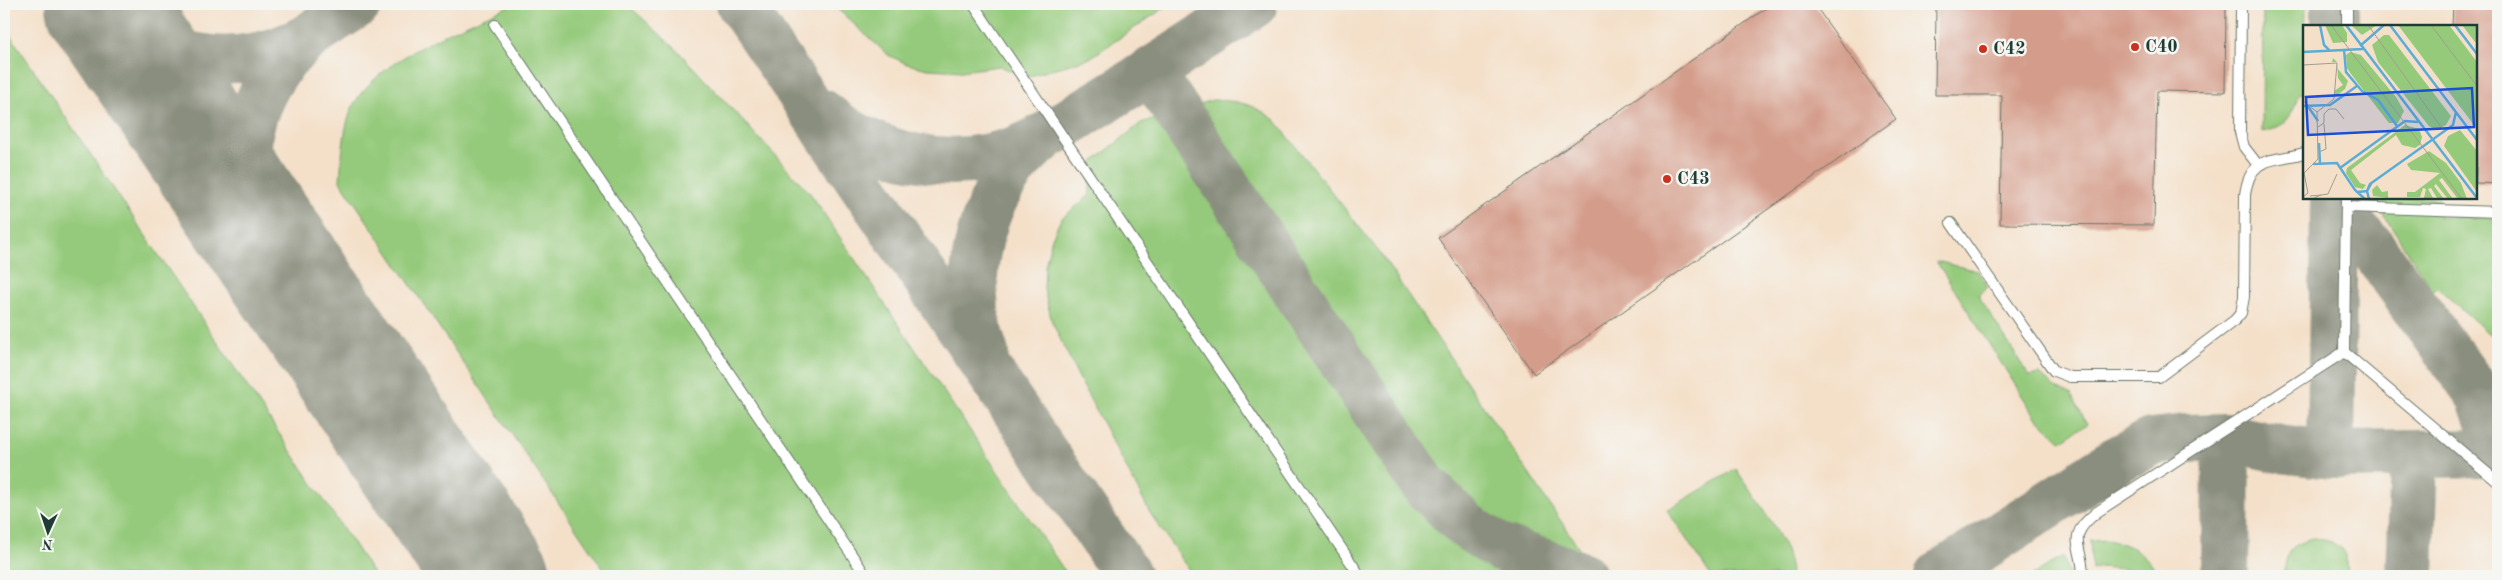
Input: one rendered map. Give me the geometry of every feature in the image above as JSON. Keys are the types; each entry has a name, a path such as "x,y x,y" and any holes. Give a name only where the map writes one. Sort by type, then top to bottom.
{"lane":[{"path":"974,4 1360,576"},
{"path":"2241,4 2240,132 2244,147 2258,165"},
{"path":"2347,4 2347,25"},
{"path":"495,25 866,576"},
{"path":"1951,223 2054,371 2070,377 2154,378 2162,375 2235,320 2241,313 2244,297 2245,195 2251,174 2258,165 2270,160 2303,153"},
{"path":"2344,352 2346,202 2498,212"},
{"path":"2344,352 2498,482"},
{"path":"2083,576 2077,535 2083,522 2344,352"}],"green space":[{"path":"513,4 627,4 677,50 810,193 1068,576 608,576 340,181 348,120 355,102 368,85 385,70 426,44"},
{"path":"832,4 1170,4 1090,58 1027,77 999,66 962,71 928,69 907,64 888,55"},
{"path":"2263,4 2306,4 2306,25 2303,25 2303,93 2300,93 2291,114 2283,124 2262,132"},
{"path":"4,26 338,521 375,576 4,576"},
{"path":"1213,100 1246,104 1260,110 1275,120 1379,252 1598,576 1193,576 1150,513 1081,382 1052,322 1044,290 1045,266 1052,238 1061,219 1090,195 1089,167 1094,161 1141,123"},
{"path":"2376,199 2439,199 2438,217 2492,218 2498,229 2498,342 2438,288 2433,291"},
{"path":"1936,261 1978,271 1988,287 1978,295 2029,376 2040,374 2055,388 2071,394 2087,424 2061,441 2035,416"},
{"path":"1736,469 1762,506 1779,535 1790,563 1791,576 1711,576 1667,510"},
{"path":"2312,539 2329,541 2340,547 2346,558 2348,574 2284,573 2286,559 2290,550 2298,544"},
{"path":"2106,540 2121,543 2135,550 2147,559 2156,572 2100,567 2092,570 2090,541"},
{"path":"2063,556 2070,576 2031,576"}],"building":[{"name":"C43","path":"1772,4 1814,4 1896,119 1534,374 1438,238"},
{"path":"1936,4 2226,4 2225,92 2157,91 2154,225 2000,224 2002,95 1935,95"},
{"path":"2453,4 2498,4 2498,184 2477,183 2477,25 2452,25"}],"taxiway":[{"path":"259,232 251,210 246,187 245,163 248,139 263,93 275,73 297,47 322,27 358,4"},
{"path":"740,4 1128,576"},
{"path":"822,113 866,141 890,151 915,157 941,160 966,160 992,156 1018,149 1050,134 1254,4"},
{"path":"2335,4 2335,25"},
{"path":"106,5 128,25 151,40 175,51 200,58 227,59 253,57 280,50 307,38"},
{"path":"1151,72 1425,486 1465,525 1500,548 1583,576"},
{"path":"985,353 977,325 974,296 975,266 980,236 990,208 1004,181 1022,158 1044,138"},
{"path":"2331,455 2334,199"},
{"path":"2334,206 2371,246 2480,396 2498,448"},
{"path":"1938,576 2115,461 2151,442 2186,438 2226,437 2279,449 2331,455 2498,453"},
{"path":"2225,576 2226,437"},
{"path":"2410,576 2414,455"}],"runway":[{"path":"105,4 492,576"}],"place":[{"name":"C40","path":"2135,47"},
{"name":"C42","path":"1983,49"},
{"name":"C43","path":"1667,179"}]}
